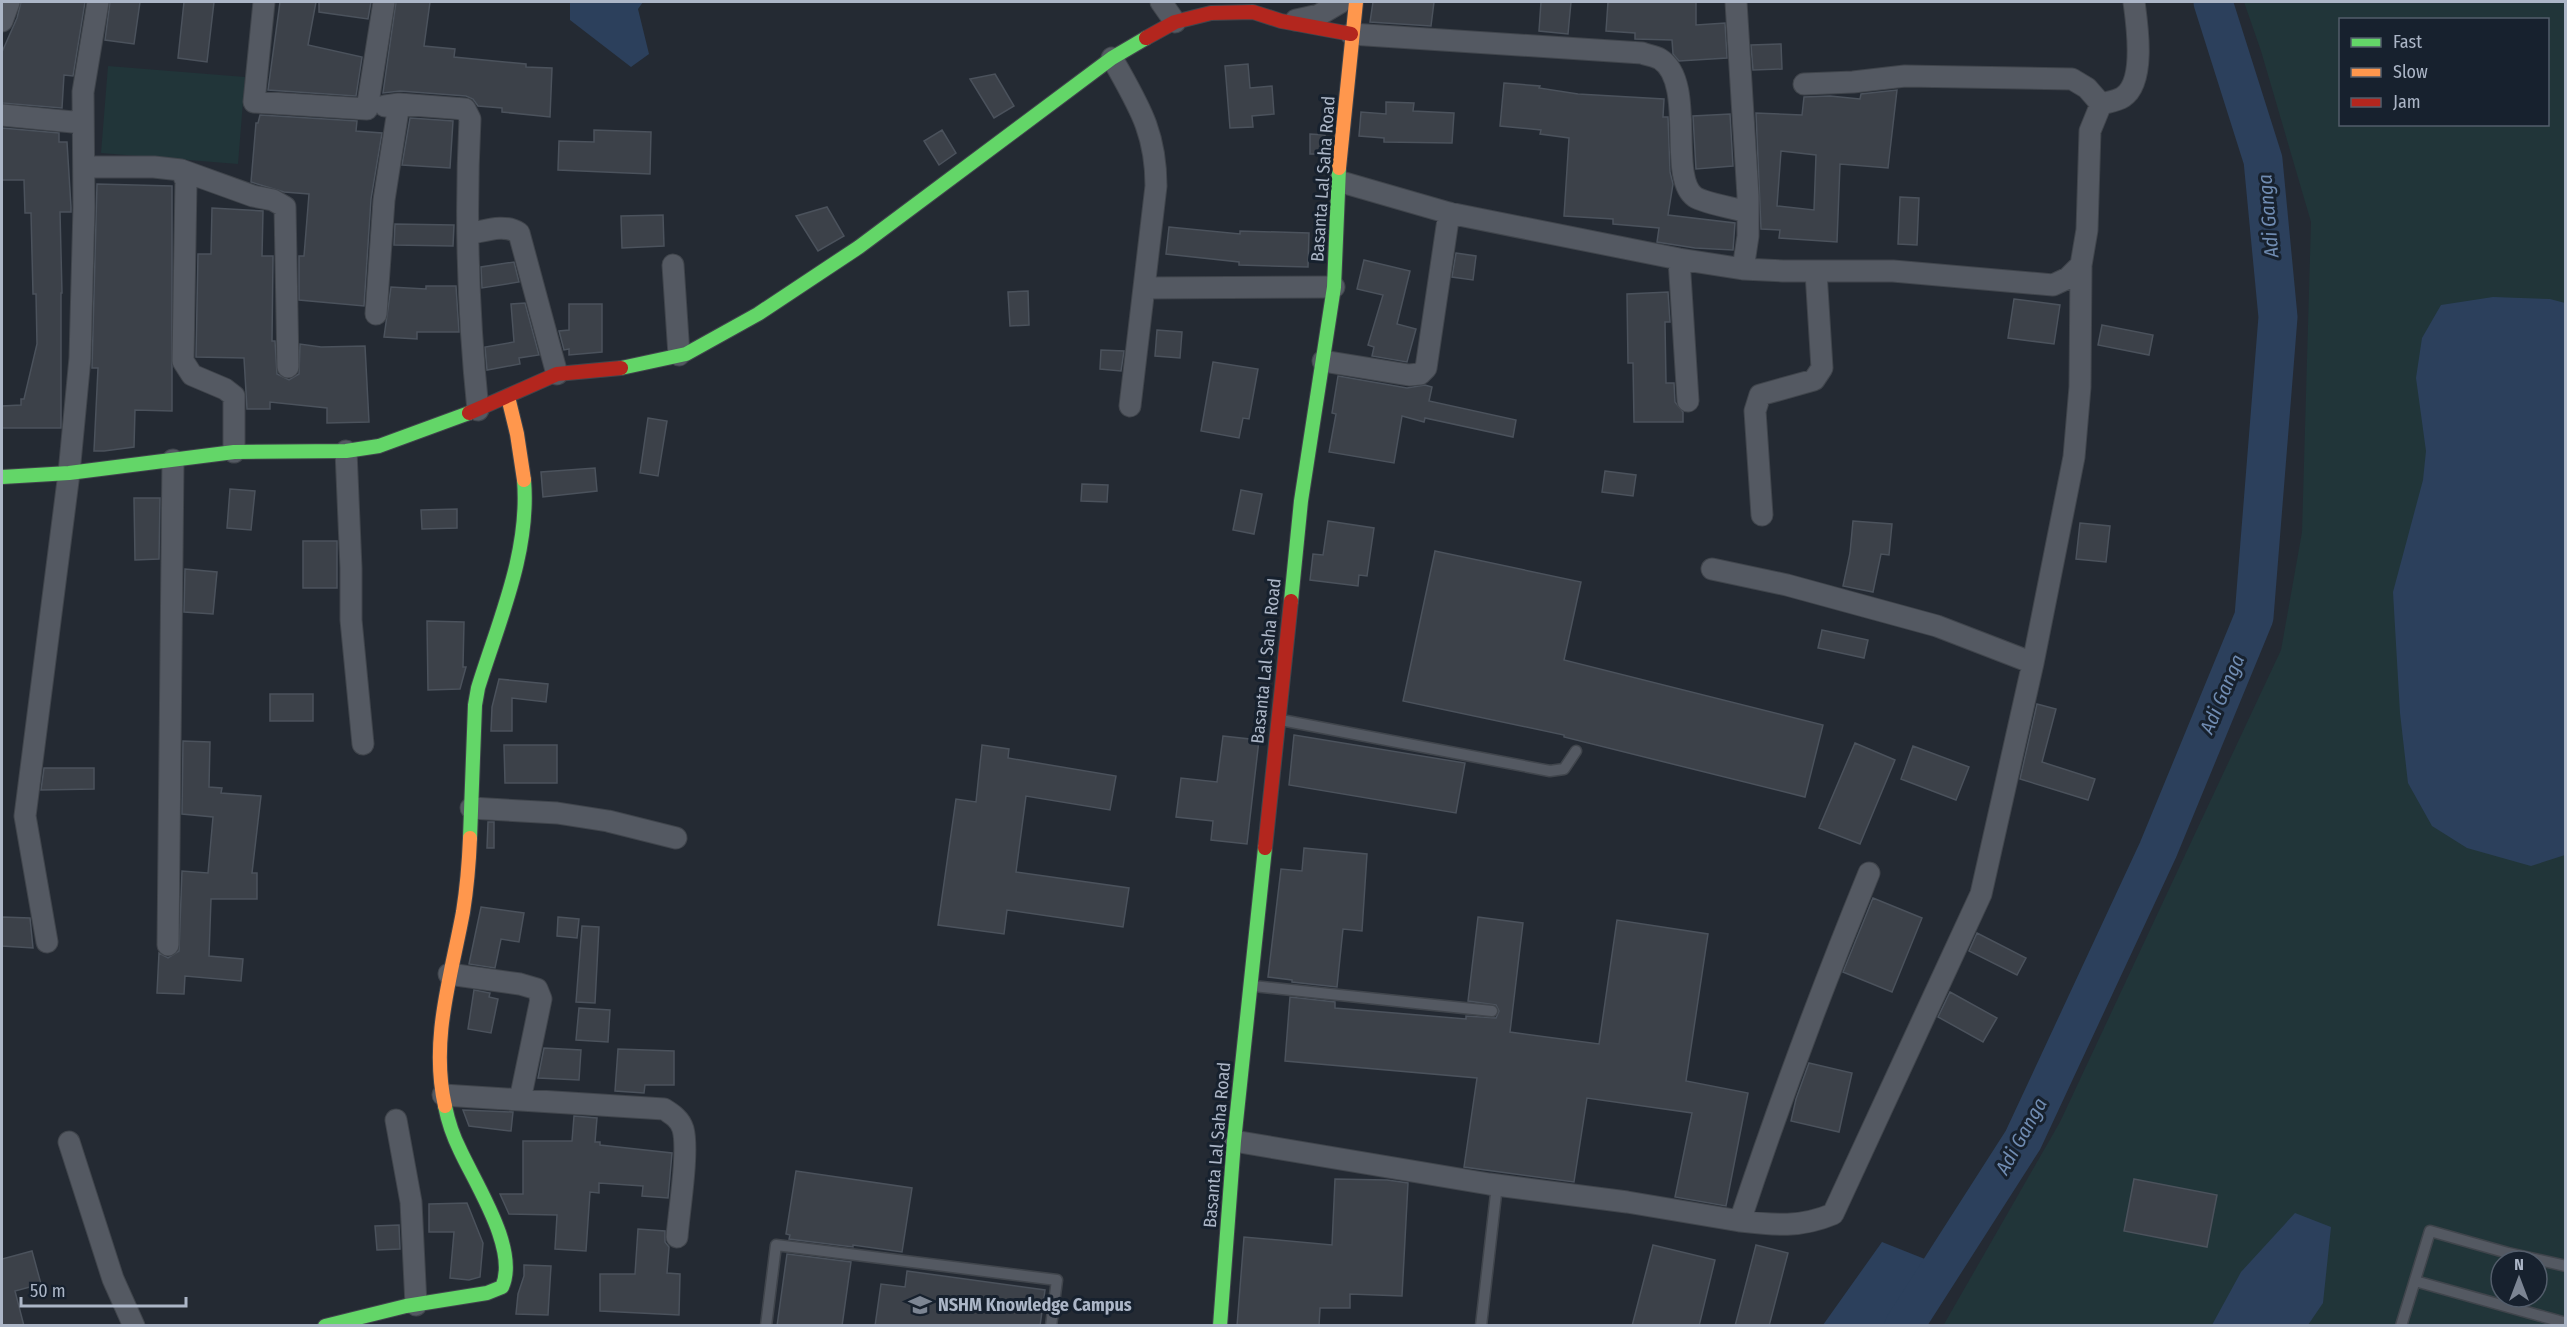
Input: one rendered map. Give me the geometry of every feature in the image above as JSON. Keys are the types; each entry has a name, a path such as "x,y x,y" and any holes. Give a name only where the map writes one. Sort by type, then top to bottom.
{"street":[{"path":"2,21 9,2"},
{"path":"47,942 25,816 69,472 80,358 84,167 83,92 98,2"},
{"path":"264,2 254,102 367,109 399,104 465,109 470,118 468,234 470,333 478,410"},
{"path":"367,109 384,2"},
{"path":"1161,2 1175,22"},
{"path":"1281,21 1319,15 1341,2"},
{"name":"Basanta Lal Saha Road","path":"1220,1326 1234,1141 1301,501 1334,287 1338,180 1356,2"},
{"path":"1736,2 1747,152 1748,236 1743,268"},
{"path":"1234,1141 1497,1185 1627,1202 1740,1221 1782,1226 1815,1221 1833,1214 1981,894 2033,663 2074,457 2080,387 2081,265 2087,230 2090,131 2101,104 2124,96 2132,85 2137,68 2139,40 2134,2"},
{"path":"2,477 69,472 234,452 346,451 379,446 478,410 557,374 627,367 679,356 720,337 758,314 859,247 1112,58 1175,22 1211,12 1253,12 1281,21 1351,34 1642,53 1660,59 1672,72 1678,92 1684,170 1688,187 1695,197 1748,212"},
{"path":"1112,58 1144,114 1152,135 1156,162 1156,186 1130,406"},
{"path":"1804,84 1853,82 1905,76 2072,79 2087,88 2101,104"},
{"path":"376,314 384,200 399,104"},
{"path":"2,115 83,123"},
{"path":"84,167 154,167 181,170 252,196 273,200 285,207 288,367"},
{"path":"181,170 186,181 183,361 192,375 225,388 234,396 234,452"},
{"path":"1338,180 1449,213 1679,259 1743,268 1816,272 1893,271 2053,285 2068,278 2081,265"},
{"path":"1323,361 1409,375 1420,374 1426,368 1449,213"},
{"path":"468,234 502,227 519,233 557,374"},
{"path":"1679,259 1689,401"},
{"path":"673,264 679,356"},
{"path":"1762,515 1755,411 1760,395 1814,380 1822,368 1816,272"},
{"path":"1144,288 1334,287"},
{"path":"326,1326 416,1305 491,1292 503,1287 506,1280 503,1247 488,1205 458,1148 447,1116 438,1065 449,974 463,909 470,845 471,753 478,688 522,548 526,527 524,464 508,397"},
{"path":"346,451 351,620 363,744"},
{"path":"168,945 173,460"},
{"path":"1712,569 1787,585 1937,626 2033,663"},
{"path":"471,808 557,813 598,819 676,838"},
{"path":"1740,1221 1783,1091 1869,873"},
{"path":"449,974 520,984 537,989 541,999 520,1100"},
{"path":"443,1095 664,1109 675,1115 683,1129 677,1237"},
{"path":"396,1120 411,1202 416,1305"},
{"path":"69,1142 113,1279 134,1326"}],"lane":[{"path":"1277,720 1550,771 1564,769 1576,751"},
{"path":"1250,986 1492,1011"},
{"path":"1482,1326 1497,1185"},
{"path":"2401,1326 2430,1231 2565,1266"},
{"path":"766,1326 776,1245 1057,1280 1051,1326"},
{"path":"2415,1281 2565,1323"}],"green space":[{"path":"2244,2 2565,2 2565,1325 1943,1326 2060,1122 2281,650 2302,532 2311,222 2261,51"},
{"path":"108,66 245,77 238,164 101,153"}],"water":[{"path":"570,2 643,2 638,9 649,54 631,67 570,20"},
{"path":"2493,297 2550,299 2565,303 2565,855 2531,866 2467,848 2432,826 2408,783 2400,713 2393,592 2423,480 2426,451 2416,378 2422,338 2441,305"},
{"path":"2295,1213 2331,1227 2323,1303 2308,1325 2212,1325 2241,1272"},
{"path":"1882,1242 1960,1273 1925,1325 1823,1325"}],"building":[{"path":"21,2 85,2 73,76 64,75 62,108 2,103 2,52 17,18"},
{"path":"110,2 140,2 134,44 105,40"},
{"path":"184,2 214,2 207,62 178,58"},
{"path":"280,2 316,2 308,45 362,57 356,96 268,90"},
{"path":"319,2 371,2 368,19 319,12"},
{"path":"396,2 430,2 424,46 455,49 454,57 526,64 526,67 552,68 550,117 502,112 502,108 478,106 473,99 466,96 400,91 383,93"},
{"path":"1373,2 1434,2 1431,26 1370,22"},
{"path":"1541,2 1571,2 1568,34 1539,31"},
{"path":"1608,2 1696,2 1696,25 1725,23 1727,58 1679,61 1673,54 1672,40 1635,39 1635,33 1606,31"},
{"path":"1781,44 1782,69 1753,70 1751,45"},
{"path":"1248,64 1250,88 1272,86 1274,114 1252,116 1253,127 1230,128 1225,66"},
{"path":"995,74 1014,106 994,118 970,79"},
{"path":"1504,83 1540,86 1539,88 1578,94 1664,99 1663,117 1668,117 1670,172 1673,184 1668,215 1735,223 1733,250 1695,248 1657,242 1659,228 1613,224 1613,219 1564,216 1569,138 1540,134 1541,130 1500,126"},
{"path":"1897,90 1888,168 1840,164 1837,242 1779,238 1780,230 1761,229 1756,113 1802,115 1804,97 1830,96 1860,99 1861,94","holes":["1781,151 1816,155 1814,210 1777,206"]},
{"path":"1386,102 1414,103 1413,111 1454,113 1452,143 1384,142 1384,138 1359,136 1361,112 1386,114"},
{"path":"1730,114 1733,166 1696,169 1693,116"},
{"path":"260,115 357,121 356,131 382,133 371,199 364,306 299,300 299,256 304,256 309,194 284,192 251,182 256,123"},
{"path":"410,118 453,121 450,168 402,165"},
{"path":"2,128 59,133 59,142 67,142 71,212 60,212 61,428 2,428 2,406 21,405 21,399 24,399 37,344 31,213 25,213 24,180 2,180"},
{"path":"594,130 651,132 650,174 558,170 559,141 594,142"},
{"path":"942,130 956,153 939,165 924,141"},
{"path":"1310,134 1325,135 1323,154 1310,154"},
{"path":"97,184 172,186 172,411 135,410 134,447 104,451 94,451 98,368 92,368"},
{"path":"1900,197 1919,198 1917,245 1898,244"},
{"path":"827,207 844,236 818,251 796,216"},
{"path":"212,208 263,211 262,256 273,256 272,341 275,341 277,374 289,380 299,374 300,344 321,347 365,346 369,422 327,423 327,408 270,402 270,409 247,409 244,358 196,357 198,254 211,254"},
{"path":"663,215 664,246 622,248 621,216"},
{"path":"395,224 454,225 453,246 394,245"},
{"path":"1169,227 1240,234 1240,231 1309,233 1308,267 1239,265 1239,262 1166,254"},
{"path":"1456,253 1476,256 1473,280 1452,277"},
{"path":"1364,260 1410,271 1397,324 1416,329 1407,362 1372,356 1374,347 1368,345 1383,295 1357,289"},
{"path":"514,262 519,282 482,288 481,267"},
{"path":"426,286 456,286 459,332 417,332 417,339 384,337 391,287 426,289"},
{"path":"1028,291 1029,325 1010,326 1008,292"},
{"path":"1668,292 1670,322 1665,322 1666,383 1674,383 1675,402 1683,412 1683,422 1634,422 1633,363 1628,363 1627,294"},
{"path":"2014,299 2060,305 2054,344 2008,338"},
{"path":"525,303 539,355 519,358 520,364 487,370 485,347 514,342 511,304"},
{"path":"569,304 602,304 602,352 569,355 569,349 564,350 559,331 569,330"},
{"path":"2102,325 2153,335 2149,355 2098,345"},
{"path":"1157,330 1182,332 1180,358 1155,356"},
{"path":"1101,350 1124,351 1121,371 1100,369"},
{"path":"1213,362 1258,369 1249,419 1243,418 1239,438 1201,431"},
{"path":"1338,376 1407,388 1425,385 1432,387 1429,401 1516,420 1513,437 1425,418 1424,422 1402,416 1394,463 1329,452 1336,414 1332,413"},
{"path":"648,418 667,421 658,476 640,473"},
{"path":"595,468 597,491 543,497 541,472"},
{"path":"1605,471 1636,475 1633,496 1602,492"},
{"path":"1082,484 1108,485 1107,502 1081,501"},
{"path":"230,489 255,491 251,530 227,528"},
{"path":"1241,490 1262,494 1254,534 1233,530"},
{"path":"134,498 160,498 159,559 135,560"},
{"path":"457,509 457,528 422,529 421,510"},
{"path":"1328,521 1374,528 1367,576 1359,575 1358,586 1310,580 1313,554 1323,555"},
{"path":"1853,521 1892,524 1889,555 1881,554 1873,592 1843,586 1850,553"},
{"path":"2080,523 2110,526 2106,562 2076,559"},
{"path":"303,541 337,541 337,588 303,588"},
{"path":"1435,551 1581,582 1564,660 1823,725 1805,797 1564,737 1564,735 1403,701"},
{"path":"185,569 217,572 213,614 184,612"},
{"path":"427,621 464,622 463,667 466,667 460,689 428,690"},
{"path":"1822,630 1868,640 1864,658 1818,648"},
{"path":"499,679 548,684 546,702 512,698 512,731 491,731 492,707"},
{"path":"270,694 313,694 313,721 270,721"},
{"path":"2037,704 2056,709 2042,762 2095,779 2088,800 2020,779"},
{"path":"1294,735 1465,763 1456,813 1289,785"},
{"path":"1223,736 1259,740 1247,844 1211,840 1213,821 1176,817 1181,778 1217,782"},
{"path":"183,741 210,742 209,787 222,788 221,793 261,796 252,873 257,873 257,899 211,899 209,956 243,959 241,981 185,976 184,994 157,993 159,953 168,958 179,951 182,871 208,873 213,817 182,814"},
{"path":"1855,743 1895,760 1860,844 1819,828"},
{"path":"504,745 557,745 557,783 505,783"},
{"path":"982,745 1009,749 1008,758 1116,776 1110,810 1026,796 1016,872 1129,888 1123,927 1007,910 1004,934 938,925 956,799 976,802"},
{"path":"1913,746 1969,767 1956,800 1901,779"},
{"path":"44,768 94,768 94,789 41,790"},
{"path":"488,822 494,822 494,848 487,848"},
{"path":"1304,848 1367,854 1362,931 1343,929 1337,987 1268,977 1281,869 1302,871"},
{"path":"1873,898 1922,918 1892,992 1843,972"},
{"path":"481,907 524,913 519,942 501,939 495,968 469,964"},
{"path":"2,917 30,918 33,948 2,946"},
{"path":"558,917 579,919 577,938 557,936"},
{"path":"1478,917 1523,923 1510,1032 1599,1044 1617,920 1708,934 1686,1081 1748,1093 1726,1206 1675,1197 1692,1113 1587,1098 1574,1182 1464,1167 1477,1078 1285,1061 1290,997 1335,1002 1335,1008 1466,1019 1466,1016 1496,1018 1499,1011 1496,1005 1468,1001"},
{"path":"582,926 599,927 595,1003 576,1002"},
{"path":"1977,933 2026,958 2017,975 1969,951"},
{"path":"474,990 490,993 489,997 498,999 491,1033 468,1029"},
{"path":"1950,992 1997,1018 1983,1042 1938,1017"},
{"path":"579,1008 610,1010 608,1042 576,1040"},
{"path":"544,1048 581,1050 579,1080 538,1078"},
{"path":"618,1049 674,1051 674,1085 645,1085 644,1093 615,1091"},
{"path":"1809,1063 1852,1073 1839,1132 1791,1121"},
{"path":"463,1110 513,1112 511,1131 469,1126"},
{"path":"574,1116 597,1118 595,1142 600,1142 600,1145 672,1153 668,1198 642,1196 643,1186 599,1183 599,1193 590,1192 586,1251 555,1249 557,1215 509,1214 500,1194 523,1194 523,1141 572,1141"},
{"path":"796,1171 912,1188 902,1252 789,1239 790,1235 786,1234"},
{"path":"1335,1179 1387,1180 1408,1183 1402,1296 1350,1294 1350,1308 1320,1308 1319,1326 1237,1326 1244,1237 1332,1245"},
{"path":"2134,1179 2217,1195 2207,1247 2124,1231"},
{"path":"467,1203 483,1243 480,1277 469,1280 450,1278 454,1232 429,1232 429,1204"},
{"path":"399,1225 400,1249 377,1250 375,1226"},
{"path":"638,1229 665,1231 665,1242 669,1247 667,1273 680,1274 679,1315 600,1311 600,1274 635,1274"},
{"path":"1653,1245 1715,1260 1699,1326 1632,1326"},
{"path":"1756,1245 1788,1253 1769,1326 1735,1326"},
{"path":"32,1251 41,1284 15,1291 24,1326 2,1326 2,1259"},
{"path":"787,1254 851,1262 842,1326 777,1326"},
{"path":"524,1265 551,1266 548,1315 516,1314"},
{"path":"907,1271 1045,1290 1040,1326 875,1326 881,1284 905,1287"}],"waterway":[{"name":"Adi Ganga","path":"1904,1326 2023,1140 2158,850 2254,617 2278,317 2263,160 2213,2"}],"traffic: fast":[{"path":"621,368 686,354 758,314 859,247 1112,58 1146,38"},
{"path":"1291,601 1301,501 1334,287 1339,168"},
{"path":"2,477 69,473 234,452 346,451 379,446 469,413"},
{"path":"470,838 475,705 478,688 518,560 525,507 524,480"},
{"path":"1220,1326 1234,1141 1265,848"},
{"path":"325,1326 406,1306 487,1293 502,1287 506,1272 505,1255 500,1237 485,1199 455,1139 445,1106"}],"traffic: slow":[{"path":"1339,168 1356,2"},
{"path":"508,397 517,434 524,480"},
{"path":"445,1106 441,1081 441,1033 464,903 470,838"}],"traffic: jam":[{"path":"1146,38 1175,22 1211,13 1253,12 1281,21 1351,34"},
{"path":"469,413 557,374 621,368"},
{"path":"1265,848 1291,601"}],"place":[{"name":"NSHM Knowledge Campus","path":"920,1305"}]}
